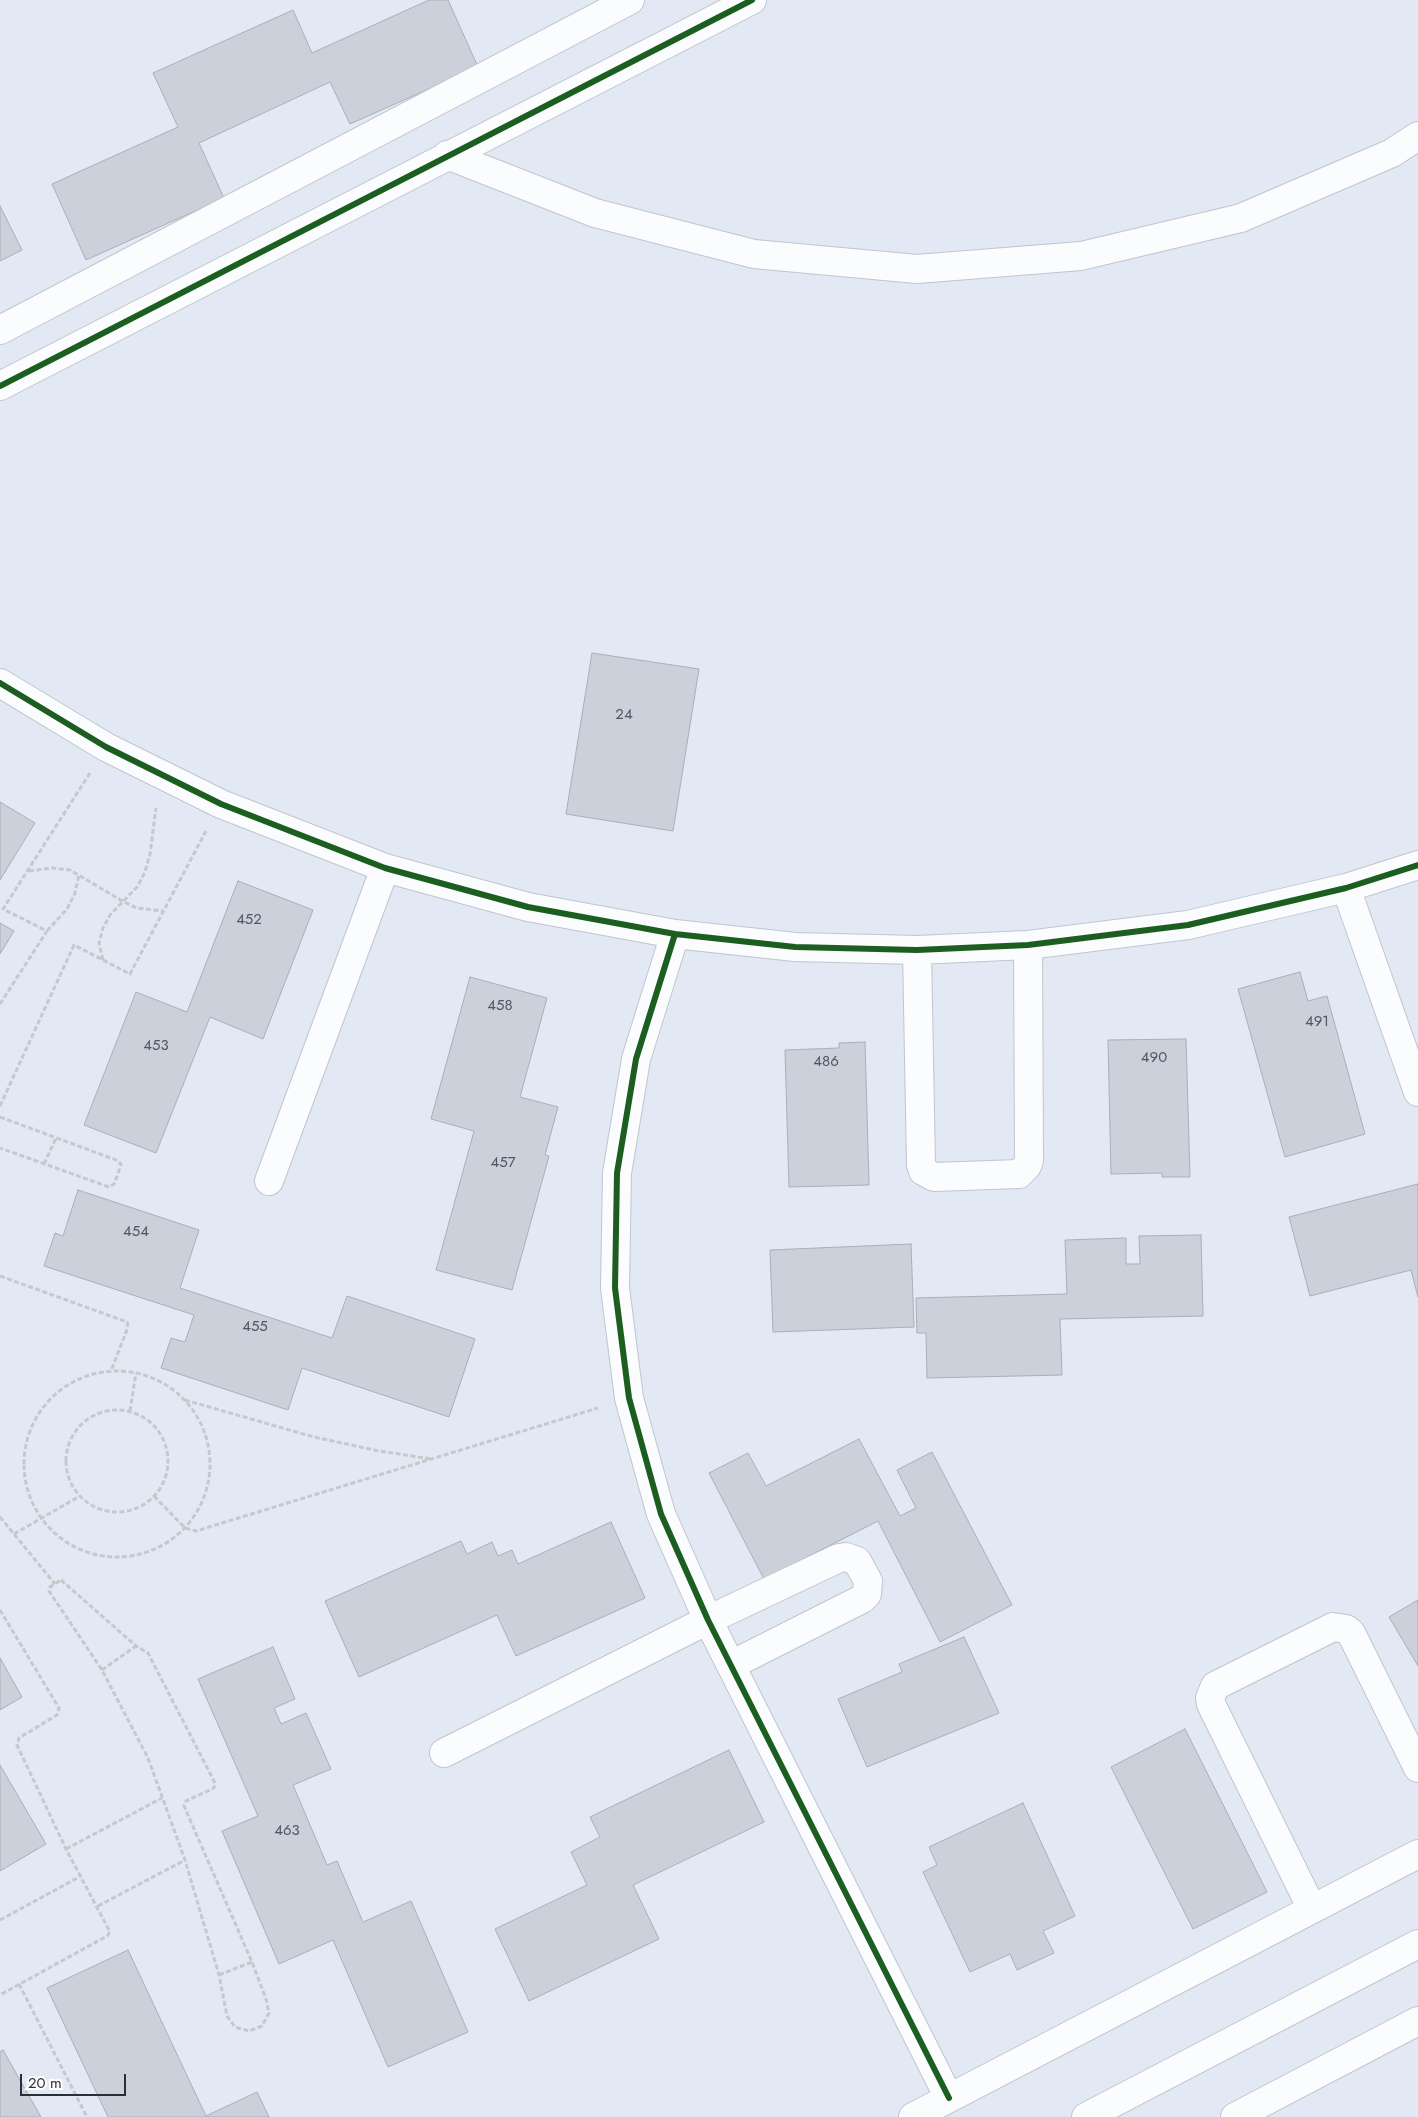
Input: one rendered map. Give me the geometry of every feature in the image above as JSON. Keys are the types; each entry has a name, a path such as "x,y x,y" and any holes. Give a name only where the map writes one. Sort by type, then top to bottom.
{"street":[{"path":"0,330 630,0"},
{"path":"0,386 446,155 752,0"},
{"path":"446,155 595,213 754,254 917,269 1081,256 1241,218 1392,153 1418,136"},
{"path":"0,683 106,747 221,804 385,868 528,907 675,934 796,947 917,950 1028,946 1188,925 1346,888 1418,865"},
{"path":"270,1181 385,868"},
{"path":"1346,888 1418,1092"},
{"path":"675,934 636,1059 617,1173 615,1288 629,1398 661,1514 708,1620 950,2098"},
{"path":"917,950 921,1165 923,1171 934,1177 1019,1174 1027,1166 1029,1160 1028,946"},
{"path":"444,1753 708,1620 839,1558 846,1557 857,1561 868,1581 867,1594 862,1599 731,1665"},
{"path":"1312,1909 1212,1704 1210,1698 1214,1686 1333,1627 1346,1628 1351,1633 1418,1768"},
{"path":"913,2117 1418,1854"},
{"path":"1086,2117 1418,1944"},
{"path":"1235,2117 1418,2022"}],"path":[{"path":"47,931 3,909 106,747"},
{"path":"103,960 99,943 103,928 110,915 137,887 145,872 150,854 161,774"},
{"path":"0,1106 74,945 130,974 162,911 221,804"},
{"path":"28,871 62,868 79,875 137,908 162,911"},
{"path":"0,1004 47,931 67,910 75,893 79,875"},
{"path":"0,1117 118,1161 121,1166 114,1184 109,1187 0,1148"},
{"path":"44,1164 56,1138"},
{"path":"0,1276 127,1322 128,1326 111,1371"},
{"path":"111,1371 136,1373 154,1378 170,1388 184,1400 196,1416 205,1434 210,1453 210,1473 205,1494 197,1512 184,1528 169,1541 151,1550 111,1557 91,1553 72,1545 55,1534 41,1518 32,1501 25,1482 23,1463 26,1443 33,1424 43,1407 57,1393 73,1382 92,1374 111,1371"},
{"path":"130,1412 136,1373"},
{"path":"154,1496 184,1528 196,1531 629,1398"},
{"path":"184,1400 314,1437 379,1451 433,1459"},
{"path":"116,1410 130,1412 144,1417 156,1427 164,1440 168,1454 168,1469 162,1484 154,1496 143,1505 131,1510 116,1512 97,1507 80,1496 71,1484 66,1470 66,1455 69,1441 77,1429 94,1415 116,1410"},
{"path":"14,1534 80,1496"},
{"path":"0,1517 55,1584"},
{"path":"62,1581 136,1646 148,1653 215,1782 214,1788 186,1801 184,1806 252,1962 269,2013 262,2026 248,2032 235,2027 226,2016 219,1975 184,1860 148,1758 102,1670 50,1591 50,1587 62,1581"},
{"path":"0,1610 59,1708 57,1715 19,1738 17,1745 66,1849 98,1906 110,1932 107,1936 0,1995"},
{"path":"102,1670 136,1646"},
{"path":"66,1849 162,1798"},
{"path":"98,1906 184,1860"},
{"path":"0,1920 81,1876"},
{"path":"219,1975 252,1962"},
{"path":"19,1984 87,2117"}],"building":[{"path":"429,0 448,0 478,67 350,124 330,82 199,143 224,198 86,260 52,184 178,127 153,73 293,10 312,53"},
{"path":"0,206 22,250 0,261"},
{"path":"592,653 699,669 673,831 566,814"},
{"path":"0,802 35,823 0,880"},
{"path":"238,881 313,910 263,1039 210,1017 156,1153 84,1125 136,992 187,1012"},
{"path":"0,923 14,931 0,954"},
{"path":"1300,972 1308,1001 1327,996 1365,1134 1285,1157 1238,989"},
{"path":"470,977 547,998 520,1097 558,1107 545,1155 549,1156 512,1290 436,1270 474,1131 431,1119"},
{"path":"1186,1039 1190,1177 1162,1177 1162,1173 1111,1174 1108,1040"},
{"path":"865,1042 869,1185 789,1187 785,1050 839,1048 839,1043"},
{"path":"1418,1184 1418,1297 1411,1270 1310,1296 1289,1217"},
{"path":"78,1190 199,1230 180,1288 332,1338 347,1296 475,1339 449,1417 302,1368 288,1410 161,1368 171,1338 185,1342 194,1315 44,1266 55,1233 63,1236"},
{"path":"1201,1235 1203,1316 1060,1319 1062,1375 927,1378 926,1333 917,1333 916,1298 1067,1294 1065,1240 1126,1238 1126,1264 1140,1264 1139,1236"},
{"path":"911,1244 914,1327 773,1332 770,1250"},
{"path":"859,1439 900,1516 916,1508 897,1470 932,1452 1012,1605 940,1642 878,1521 764,1579 709,1473 748,1453 766,1486"},
{"path":"611,1522 645,1598 516,1656 497,1615 359,1677 325,1601 461,1541 467,1554 492,1542 498,1556 512,1550 518,1564"},
{"path":"1418,1600 1418,1666 1389,1617"},
{"path":"964,1637 999,1713 867,1767 838,1699 902,1672 899,1664"},
{"path":"273,1647 295,1699 274,1708 281,1724 306,1713 331,1769 293,1785 327,1865 337,1861 363,1922 411,1901 468,2032 388,2067 333,1940 279,1964 222,1831 258,1816 198,1679"},
{"path":"0,1658 22,1697 0,1710"},
{"path":"1185,1729 1267,1892 1193,1929 1111,1767"},
{"path":"729,1750 764,1822 633,1885 659,1939 529,2001 495,1929 587,1885 571,1852 600,1837 590,1817"},
{"path":"0,1765 46,1844 0,1871"},
{"path":"1023,1803 1075,1916 1043,1931 1054,1953 1017,1970 1010,1954 970,1972 923,1872 937,1865 929,1847"},
{"path":"128,1950 206,2116 257,2092 269,2117 108,2117 47,1988"},
{"path":"3,2050 41,2117 0,2117 0,2052"}],"cycle path":[{"path":"0,386 752,0"},
{"path":"0,683 106,747 221,804 385,868 528,907 675,934 795,947 917,950 1028,945 1188,925 1346,888 1418,865"},
{"path":"675,934 636,1059 617,1173 615,1288 629,1398 661,1514 708,1620 949,2098"}]}
